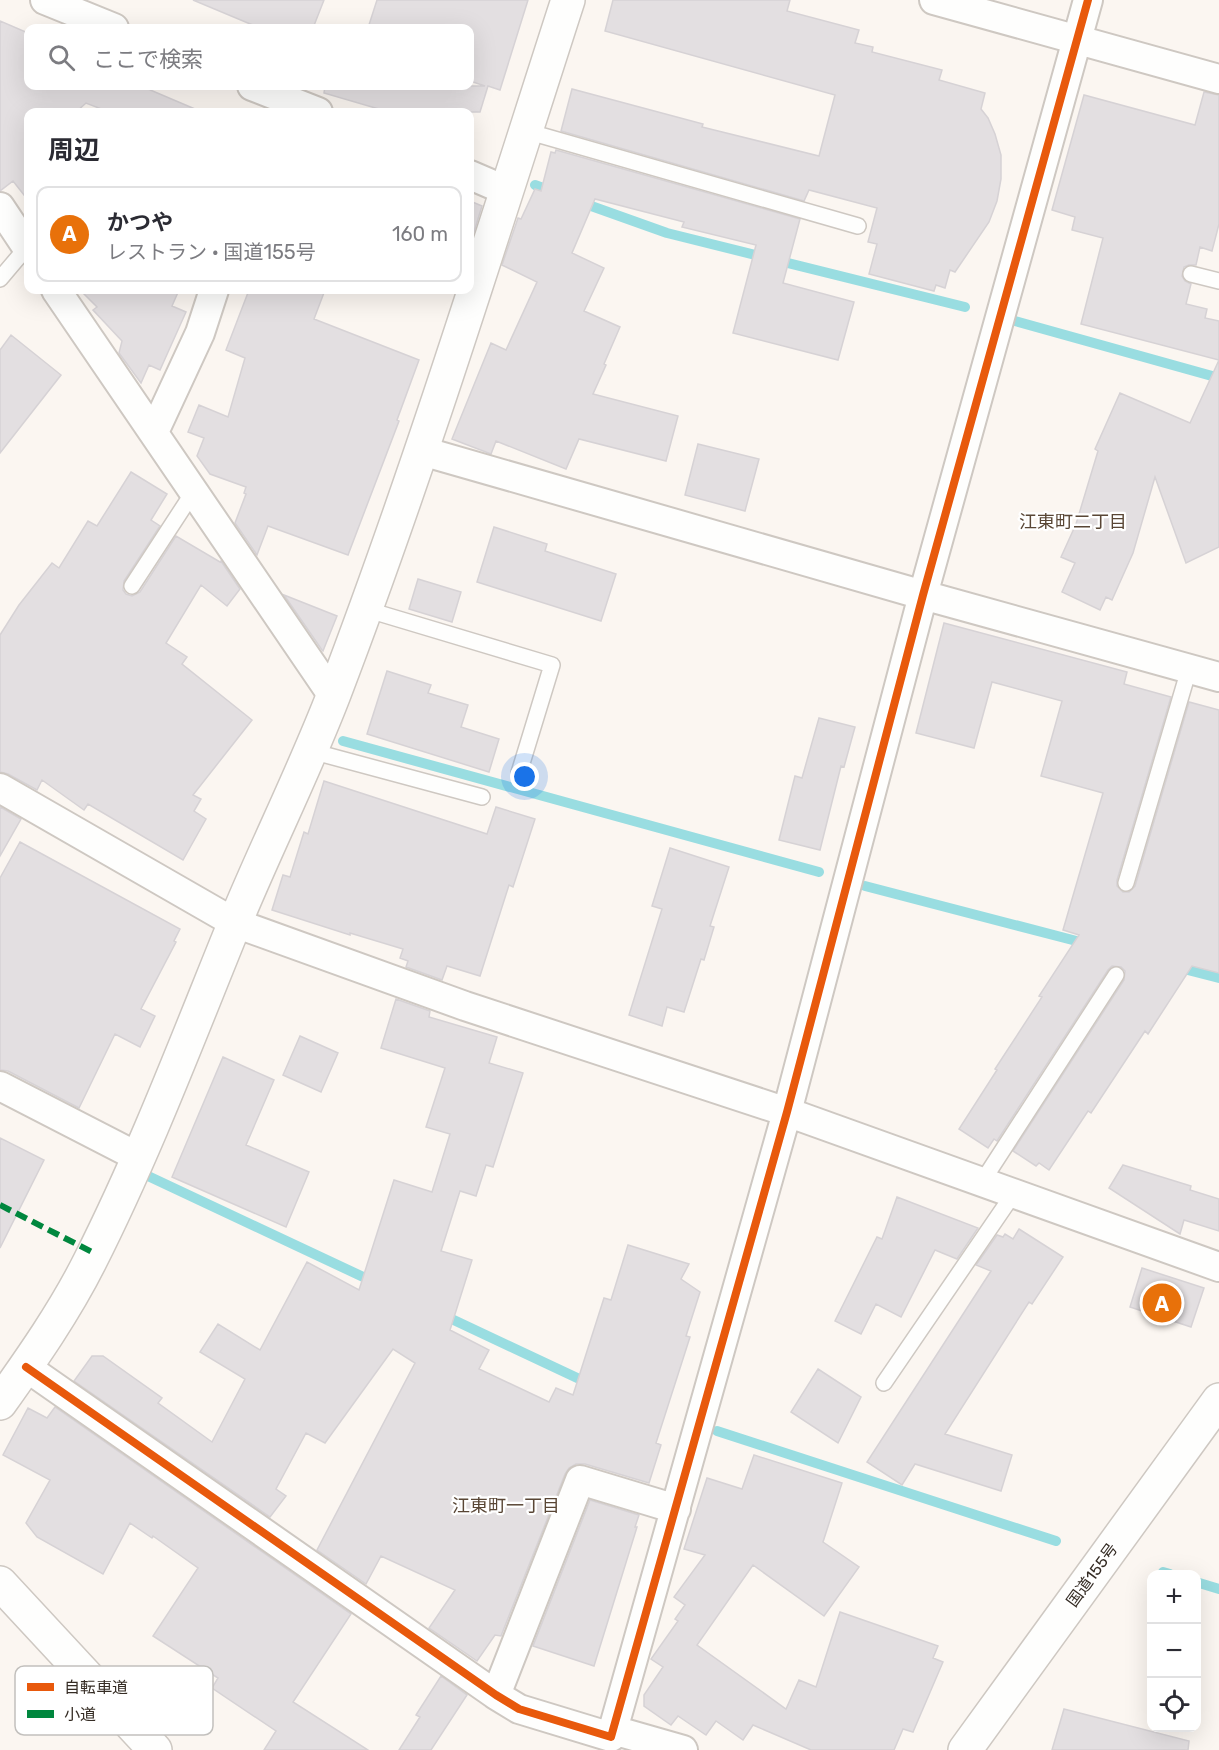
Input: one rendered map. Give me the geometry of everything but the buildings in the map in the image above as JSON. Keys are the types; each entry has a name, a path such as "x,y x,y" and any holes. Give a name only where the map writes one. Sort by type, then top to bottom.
{"main road":[{"path":"474,292 568,0"},
{"path":"0,1403 26,1367 89,1263 138,1157 198,1017 235,923 333,696 422,451 473,294"},
{"name":"国道155号","path":"965,1750 1219,1400"},
{"path":"0,1583 73,1666"}],"street":[{"path":"45,0 104,24"},
{"path":"934,0 1219,79"},
{"path":"26,1367 496,1695 519,1709 611,1737 787,1112 923,595 1088,0"},
{"path":"257,90 277,105 295,108"},
{"path":"474,177 507,191"},
{"path":"0,207 24,242"},
{"path":"59,294 333,696"},
{"path":"154,432 200,333 213,294"},
{"path":"422,451 923,595 1219,677"},
{"path":"0,788 235,923 465,1006 787,1112 1219,1267"},
{"path":"0,1086 138,1157"},
{"path":"496,1695 580,1480 676,1509"},
{"path":"613,1730 682,1750"}],"lane":[{"path":"526,131 858,226"},
{"path":"0,279 24,252"},
{"path":"1191,274 1219,281"},
{"path":"132,586 194,491"},
{"path":"365,609 552,665 519,773"},
{"path":"1126,883 1189,669"},
{"path":"310,751 482,797"},
{"path":"982,1182 1116,975"},
{"path":"884,1383 1014,1193"}],"waterway":[{"path":"535,185 554,192"},
{"path":"580,202 667,233 965,307"},
{"path":"1015,321 1219,378"},
{"path":"343,741 819,872"},
{"path":"865,886 1088,944"},
{"path":"1176,967 1219,978"},
{"path":"148,1176 376,1283"},
{"path":"441,1314 590,1384"},
{"path":"717,1431 1056,1541"},
{"path":"1201,1584 1219,1589"}],"marked path":[{"path":"0,1205 94,1253"}],"cycle path":[{"path":"26,1367 496,1695 519,1709 611,1737 787,1112 923,595 1088,0"}],"place":[{"name":"かつや","path":"1162,1303"}],"district":[{"name":"江東町二丁目","path":"1073,522"},
{"name":"江東町一丁目","path":"506,1506"}]}
